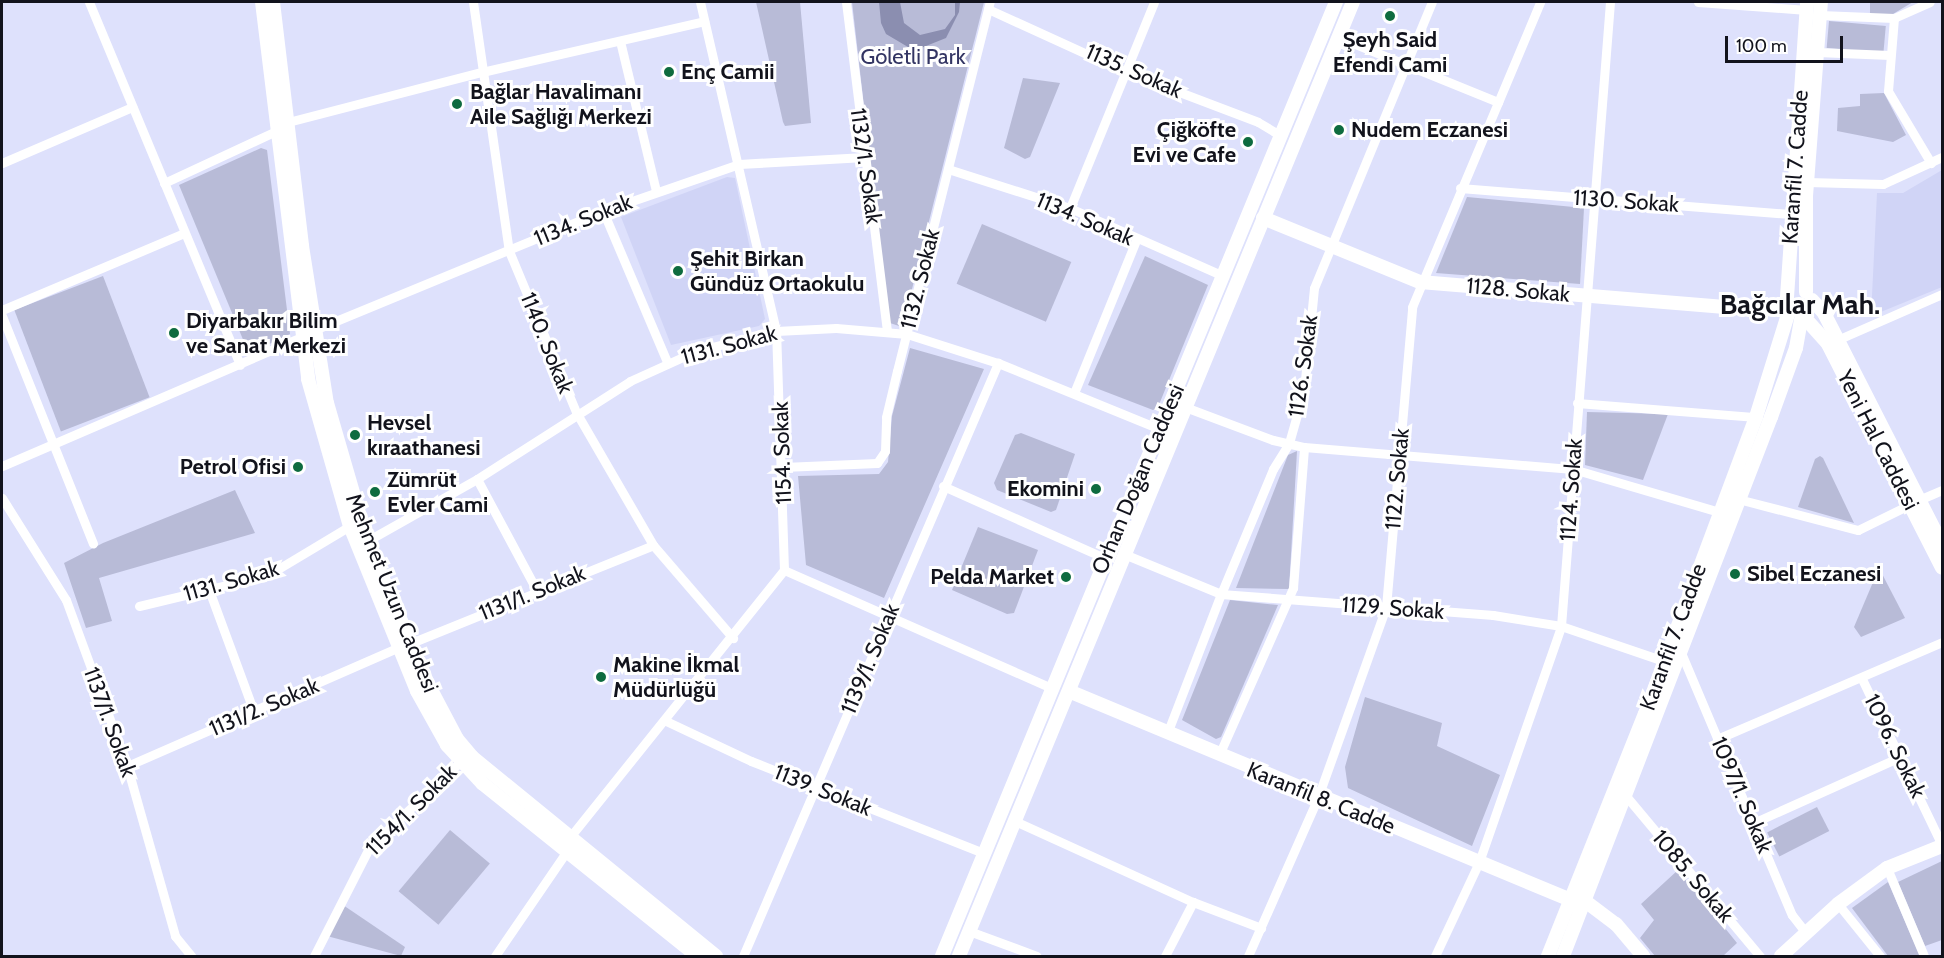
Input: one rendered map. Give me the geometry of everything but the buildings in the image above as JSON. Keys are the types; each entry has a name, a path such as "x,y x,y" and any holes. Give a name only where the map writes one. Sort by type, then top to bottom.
{"main road":[{"path":"262,2 276,131 308,334 308,379 350,526 405,645 430,717 461,761 482,783 569,844 697,957"},
{"name":"Mehmet Uzun Caddesi","path":"273,2 288,122 308,334 367,541 405,645 437,704 472,757 569,844 716,957"},
{"name":"Orhan Doğan Caddesi","path":"942,957 1160,429 1221,275 1336,2"},
{"path":"959,957 1071,692 1124,554 1353,2"},
{"name":"Karanfil 7. Cadde","path":"1809,296 1808,182 1817,52 1814,7"},
{"name":"Karanfil 7. Cadde","path":"1548,957 1579,901 1626,796 1682,655 1738,499 1796,348 1793,311 1793,214 1814,7"},
{"name":"1128. Sokak","path":"1263,218 1420,282 1793,311 1797,291 1809,296"},
{"path":"1793,311 1812,309 1809,296"},
{"path":"1809,296 1833,342"},
{"name":"Karanfil 7. Cadde","path":"1563,957 1579,901 1664,661 1756,417 1793,311"},
{"name":"Yeni Hal Caddesi","path":"1793,311 1833,342 1916,502 1942,568"},
{"path":"1796,348 1814,341 1833,342"},
{"path":"1916,502 1942,545"},
{"name":"Karanfil 8. Cadde","path":"1071,692 1168,731 1318,797 1579,901 1616,924 1643,957"},
{"path":"1781,957 1838,904 1887,868 1942,845"}],"street":[{"path":"89,2 240,365"},
{"name":"1140. Sokak","path":"473,2 509,251 576,412 653,545 733,638"},
{"name":"1154. Sokak","path":"700,2 776,331 783,467 784,570"},
{"name":"1132/1. Sokak","path":"846,2 887,331"},
{"path":"1070,208 1154,2"},
{"name":"1126. Sokak","path":"1168,731 1221,594 1288,442 1304,390 1314,288 1432,2"},
{"name":"1122. Sokak","path":"1248,957 1318,797 1386,607 1412,307 1420,282 1540,2"},
{"name":"1124. Sokak","path":"1435,957 1479,862 1561,626 1610,2"},
{"path":"1698,2 1814,7 1894,18 1929,2"},
{"name":"1135. Sokak","path":"989,5 1125,71 1258,122 1280,135"},
{"name":"1132. Sokak","path":"783,467 838,468 880,461 885,451 886,417 989,5"},
{"path":"1894,18 1888,91 1931,163"},
{"path":"288,122 482,72 704,21"},
{"path":"1338,37 1498,102"},
{"path":"620,41 656,191"},
{"path":"1817,52 1890,55"},
{"path":"2,163 132,107"},
{"path":"164,183 276,131"},
{"name":"1134. Sokak","path":"2,466 308,334 656,191 739,164 864,157"},
{"path":"1808,182 1882,184 1942,157"},
{"name":"1134. Sokak","path":"948,169 1070,208 1136,240 1221,275"},
{"name":"1130. Sokak","path":"1460,188 1793,214"},
{"path":"603,211 667,362"},
{"path":"2,310 184,233"},
{"path":"1074,393 1136,240"},
{"path":"1833,342 1942,294"},
{"path":"2,316 93,543"},
{"name":"1131. Sokak","path":"367,541 477,479 576,412 667,362 736,339 776,331 887,331 906,334 998,363 1160,429"},
{"name":"1139/1. Sokak","path":"743,957 817,788 943,486 998,363"},
{"path":"1577,404 1756,417"},
{"path":"1185,407 1304,447 1573,469 1719,512"},
{"path":"1219,755 1293,588 1304,447"},
{"path":"477,479 537,591"},
{"path":"943,486 1105,558"},
{"path":"1738,499 1858,530 1942,490"},
{"name":"1137/1. Sokak","path":"2,498 66,600 128,766 175,936 191,957"},
{"name":"1131. Sokak","path":"139,606 268,575 350,526"},
{"name":"1131/1. Sokak","path":"405,645 653,545"},
{"name":"1129. Sokak","path":"1124,554 1221,594 1493,615 1561,626 1664,661"},
{"path":"495,957 569,844 733,638 784,570 1052,688"},
{"path":"209,590 254,712"},
{"path":"1718,739 1862,679 1942,642"},
{"name":"1131/2. Sokak","path":"128,766 405,645"},
{"name":"1097/1. Sokak","path":"1682,655 1792,915 1806,933"},
{"name":"1096. Sokak","path":"1862,679 1942,845"},
{"name":"1139. Sokak","path":"666,721 817,788 983,853"},
{"path":"1754,823 1900,758"},
{"name":"1154/1. Sokak","path":"314,957 370,846 461,761"},
{"name":"1085. Sokak","path":"1626,796 1760,957"},
{"path":"1015,821 1193,902 1261,927"},
{"path":"1887,868 1924,957"},
{"path":"1164,957 1193,902"},
{"path":"1838,904 1880,957"},
{"path":"969,931 1037,957"}],"shaded area":[{"path":"879,2 900,2 904,23 920,35 945,29 955,15 955,2 960,2 959,12 946,38 921,48 908,47 886,34 881,23"},
{"path":"1942,170 1942,287 1871,316 1877,193 1903,193"},
{"name":"Şehit Birkan Gündüz Ortaokulu","path":"727,177 735,178 765,319 759,326 671,345 621,217"}],"green space":[{"path":"756,2 800,2 811,123 785,126 783,122"},
{"name":"Göletli Park","path":"852,2 984,2 904,321 899,326 890,323 888,315"},
{"path":"1870,2 1913,2 1893,14 1870,15"},
{"path":"1829,21 1886,26 1883,53 1827,48"},
{"path":"1023,78 1060,83 1030,157 1025,159 1004,148"},
{"path":"1884,93 1906,135 1893,142 1837,131 1838,108 1860,106 1860,94"},
{"path":"261,148 267,150 290,334 249,354 179,185"},
{"path":"1467,197 1584,208 1580,284 1436,273"},
{"path":"982,224 1071,262 1046,322 957,284"},
{"path":"1145,256 1208,285 1158,407 1153,410 1088,385"},
{"path":"103,276 150,397 61,431 14,310"},
{"path":"910,348 984,369 884,598 806,565 798,476 879,474 888,462 892,416"},
{"path":"1587,412 1668,414 1643,480 1585,465"},
{"path":"1021,433 1075,454 1056,510 1051,512 997,490 994,483 1015,435"},
{"path":"1297,451 1289,589 1236,588 1288,455"},
{"path":"1820,456 1854,523 1798,507 1815,459"},
{"path":"235,490 255,533 99,578 112,621 86,628 64,563 103,543"},
{"path":"978,527 1038,550 1014,613 1007,614 952,590"},
{"path":"1879,568 1905,618 1861,637 1854,627"},
{"path":"1230,600 1278,605 1221,737 1216,739 1182,720"},
{"path":"1365,697 1442,723 1437,746 1500,775 1472,846 1348,788 1345,767"},
{"path":"1817,807 1829,831 1779,856 1767,832"},
{"path":"450,830 490,863 438,925 399,891"},
{"path":"1942,861 1942,940 1925,946 1898,882"},
{"path":"1678,870 1737,943 1723,956 1655,956 1640,938 1654,920 1641,904"},
{"path":"1888,882 1920,956 1888,956 1852,908"},
{"path":"343,905 405,947 401,956 327,936"}],"place":[{"name":"Şeyh Said Efendi Cami","path":"1390,16"},
{"name":"Enç Camii","path":"669,72"},
{"name":"Bağlar Havalimanı Aile Sağlığı Merkezi","path":"457,104"},
{"name":"Nudem Eczanesi","path":"1339,130"},
{"name":"Çiğköfte Evi ve Cafe","path":"1248,142"},
{"name":"Şehit Birkan Gündüz Ortaokulu","path":"678,271"},
{"name":"Diyarbakır Bilim ve Sanat Merkezi","path":"174,333"},
{"name":"Hevsel kıraathanesi","path":"355,435"},
{"name":"Petrol Ofisi","path":"298,467"},
{"name":"Ekomini","path":"1096,489"},
{"name":"Zümrüt Evler Cami","path":"375,492"},
{"name":"Sibel Eczanesi","path":"1735,574"},
{"name":"Pelda Market","path":"1066,577"},
{"name":"Makine İkmal Müdürlüğü","path":"601,677"}],"district":[{"name":"Bağcılar Mah.","path":"1800,304"}]}
